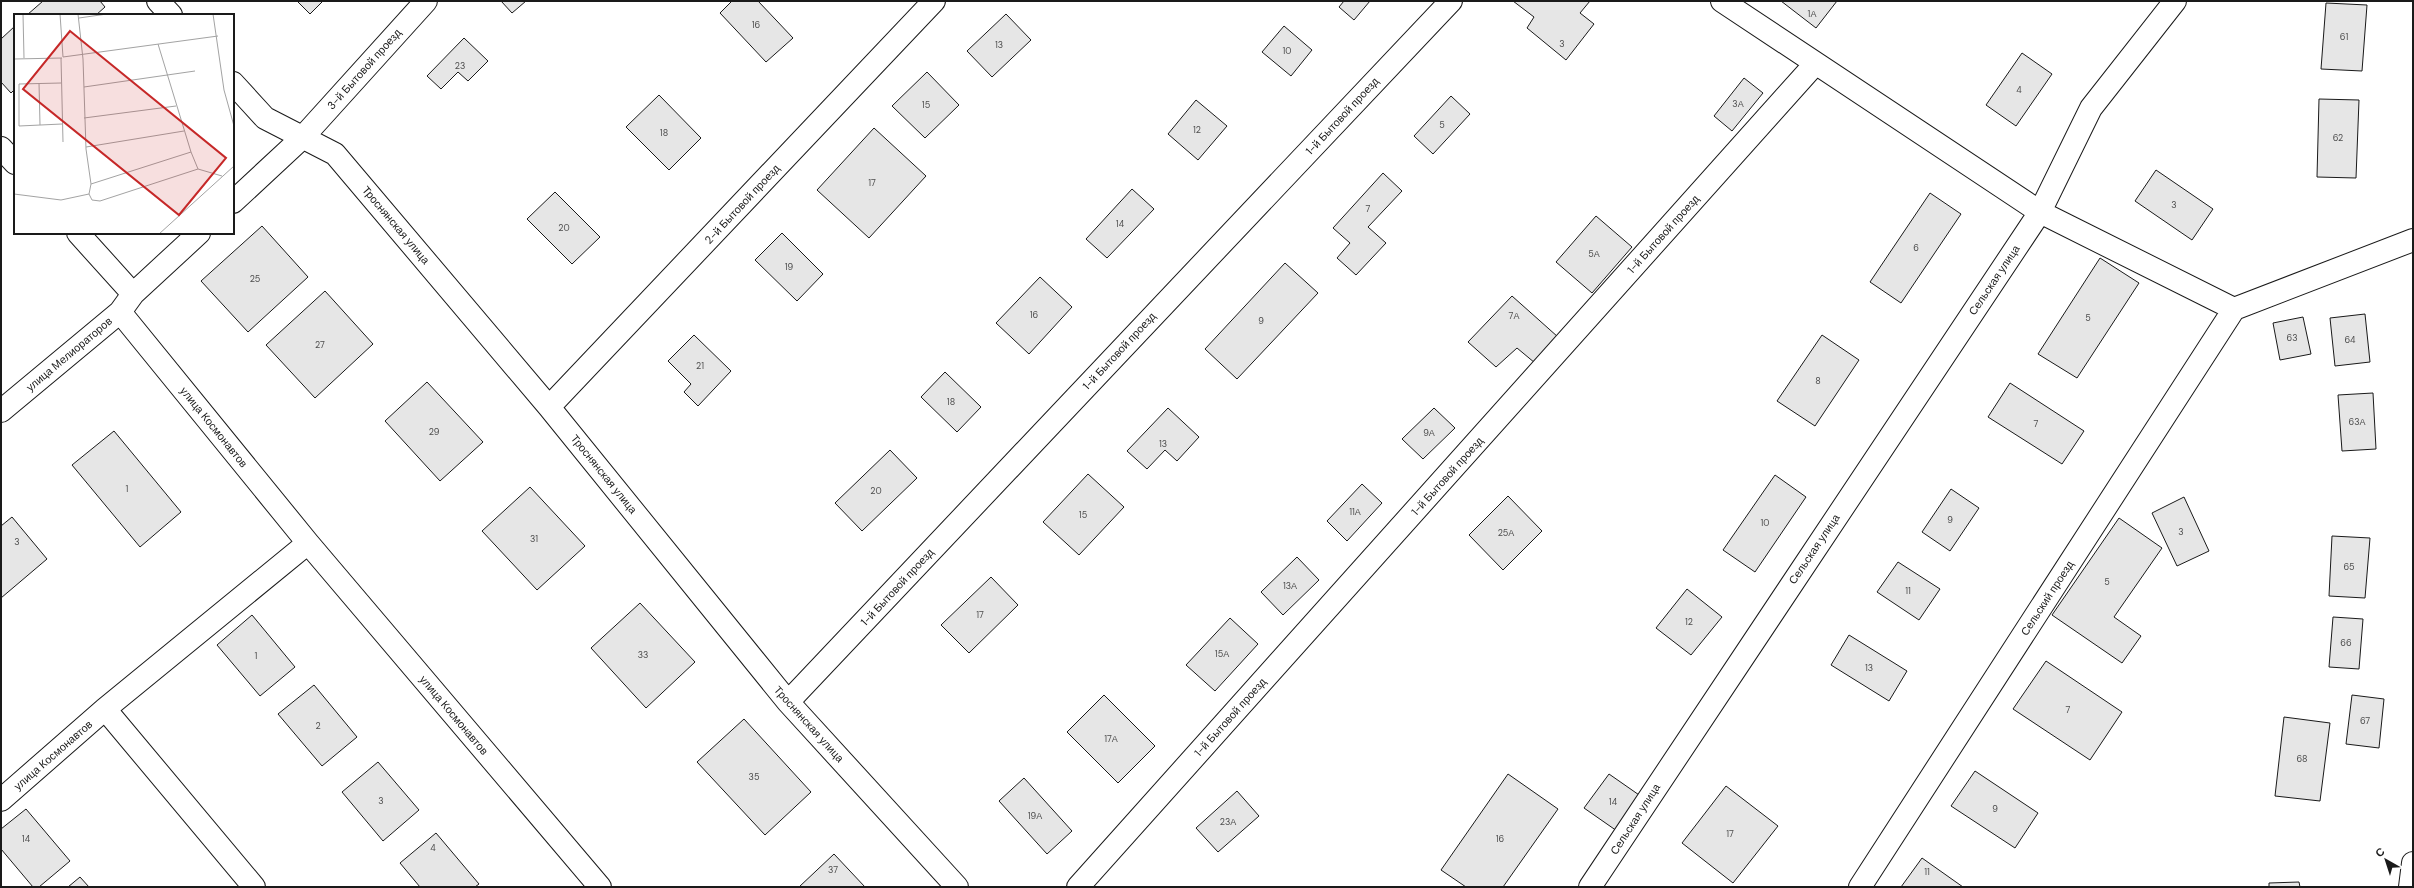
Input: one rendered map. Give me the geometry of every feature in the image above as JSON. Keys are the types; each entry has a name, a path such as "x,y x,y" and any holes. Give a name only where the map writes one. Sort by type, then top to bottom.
{"street":[{"path":"158,1 170,14"},
{"name":"3-й Бытовой проезд","path":"234,201 303,137 426,1"},
{"name":"2-й Бытовой проезд","path":"549,407 934,1"},
{"name":"1-й Бытовой проезд","path":"788,702 1451,1"},
{"path":"1722,1 2040,212 2234,309 2413,240"},
{"name":"Сельская улица","path":"1590,887 2040,212 2091,108 2175,1"},
{"name":"1-й Бытовой проезд","path":"1078,887 1815,64"},
{"name":"Троснянская улица","path":"234,84 265,118 335,154 549,407 788,702 957,887"},
{"path":"1,148 14,162"},
{"path":"79,234 133,294"},
{"name":"улица Мелиораторов","path":"1,410 120,312 133,294 198,234"},
{"name":"Сельский проезд","path":"1860,887 2234,309"},
{"name":"улица Космонавтов","path":"120,312 308,543 600,887"},
{"name":"улица Космонавтов","path":"1,800 105,709 308,543"},
{"path":"105,709 254,887"},
{"path":"2410,887 2413,863"}],"building":[{"path":"43,1 100,1 105,7 97,14 28,14"},
{"path":"297,1 323,1 310,14"},
{"path":"501,1 526,1 512,13"},
{"path":"732,1 758,1 793,38 766,62 720,13"},
{"path":"1344,1 1370,1 1354,20 1339,7"},
{"path":"1513,1 1590,1 1580,13 1594,24 1566,60 1527,28 1534,17"},
{"path":"1781,1 1837,1 1816,28"},
{"path":"2326,3 2367,5 2362,71 2321,69"},
{"path":"1006,14 1031,40 992,77 967,51"},
{"path":"1284,26 1312,50 1291,76 1262,52"},
{"path":"14,27 14,90 11,93 1,82 1,39"},
{"path":"464,38 488,61 468,81 458,72 441,89 427,76"},
{"path":"2022,53 2052,74 2016,126 1986,105"},
{"path":"927,72 959,105 925,138 892,106"},
{"path":"1744,78 1763,93 1732,131 1714,116"},
{"path":"659,95 701,138 669,170 626,127"},
{"path":"1451,96 1470,114 1433,154 1414,136"},
{"path":"2319,99 2359,100 2356,178 2317,177"},
{"path":"1196,100 1227,126 1198,160 1168,134"},
{"path":"874,128 926,176 869,238 817,190"},
{"path":"2156,170 2213,209 2192,240 2135,201"},
{"path":"1383,173 1402,191 1368,227 1386,243 1356,275 1337,258 1350,243 1333,228"},
{"path":"1132,189 1154,209 1107,258 1086,239"},
{"path":"555,192 600,237 572,264 527,219"},
{"path":"1930,193 1961,214 1901,303 1870,282"},
{"path":"1596,216 1632,247 1592,293 1556,262"},
{"path":"262,226 308,277 248,332 201,281"},
{"path":"782,233 823,274 797,301 755,260"},
{"path":"2100,258 2139,283 2077,378 2038,354"},
{"path":"1285,263 1318,293 1237,379 1205,349"},
{"path":"1040,277 1072,307 1029,354 996,323"},
{"path":"325,291 373,344 315,398 266,345"},
{"path":"1512,296 1558,337 1535,363 1517,348 1496,367 1468,342"},
{"path":"2365,314 2370,362 2335,366 2330,318"},
{"path":"2303,317 2311,354 2280,360 2273,323"},
{"path":"694,335 731,371 698,406 684,392 691,384 668,361"},
{"path":"1822,335 1859,360 1815,426 1777,401"},
{"path":"945,372 981,407 957,432 921,397"},
{"path":"427,382 483,442 440,481 385,421"},
{"path":"2010,383 2084,431 2062,464 1988,417"},
{"path":"2373,393 2376,449 2342,451 2338,395"},
{"path":"1168,408 1199,437 1177,461 1165,450 1147,469 1127,451"},
{"path":"1434,408 1455,428 1423,459 1402,439"},
{"path":"114,431 181,512 140,547 72,465"},
{"path":"890,450 917,478 862,531 835,503"},
{"path":"1088,474 1124,507 1079,555 1043,522"},
{"path":"1775,475 1806,497 1755,572 1723,550"},
{"path":"1362,484 1382,503 1347,541 1327,521"},
{"path":"530,487 585,546 537,590 482,531"},
{"path":"1951,489 1979,508 1950,551 1922,532"},
{"path":"1508,496 1542,531 1503,570 1469,535"},
{"path":"2184,497 2209,551 2177,566 2152,513"},
{"path":"12,517 47,559 1,598 1,526"},
{"path":"2119,518 2162,548 2114,617 2141,636 2122,663 2052,615"},
{"path":"2332,536 2370,538 2365,598 2329,596"},
{"path":"1297,557 1319,580 1283,615 1261,592"},
{"path":"1898,562 1940,589 1919,620 1877,592"},
{"path":"991,577 1018,605 969,653 941,625"},
{"path":"1687,589 1722,617 1691,655 1656,628"},
{"path":"640,603 695,662 646,708 591,648"},
{"path":"252,615 295,667 260,696 217,645"},
{"path":"2333,617 2363,619 2359,669 2329,667"},
{"path":"1230,618 1258,644 1215,691 1186,665"},
{"path":"1849,635 1907,671 1889,701 1831,665"},
{"path":"2046,661 2122,712 2090,760 2013,709"},
{"path":"314,685 357,737 322,766 278,714"},
{"path":"1104,695 1155,746 1118,783 1067,732"},
{"path":"2352,695 2384,699 2379,748 2346,744"},
{"path":"2284,717 2330,723 2320,801 2275,796"},
{"path":"744,719 811,792 765,835 697,762"},
{"path":"378,762 419,810 383,841 342,792"},
{"path":"1975,771 2038,813 2015,848 1951,806"},
{"path":"1508,774 1558,809 1503,887 1466,887 1441,870"},
{"path":"1609,774 1642,797 1617,831 1584,808"},
{"path":"1024,778 1072,831 1047,854 999,801"},
{"path":"1726,786 1778,826 1733,883 1682,843"},
{"path":"1237,791 1259,816 1218,852 1196,828"},
{"path":"26,809 70,861 39,887 33,887 1,849 1,829"},
{"path":"436,833 479,884 475,887 420,887 400,863"},
{"path":"834,854 865,887 799,887"},
{"path":"1922,858 1963,887 1901,887"},
{"path":"80,877 89,887 68,887"},
{"path":"2299,882 2300,887 2269,887 2269,883"}]}
